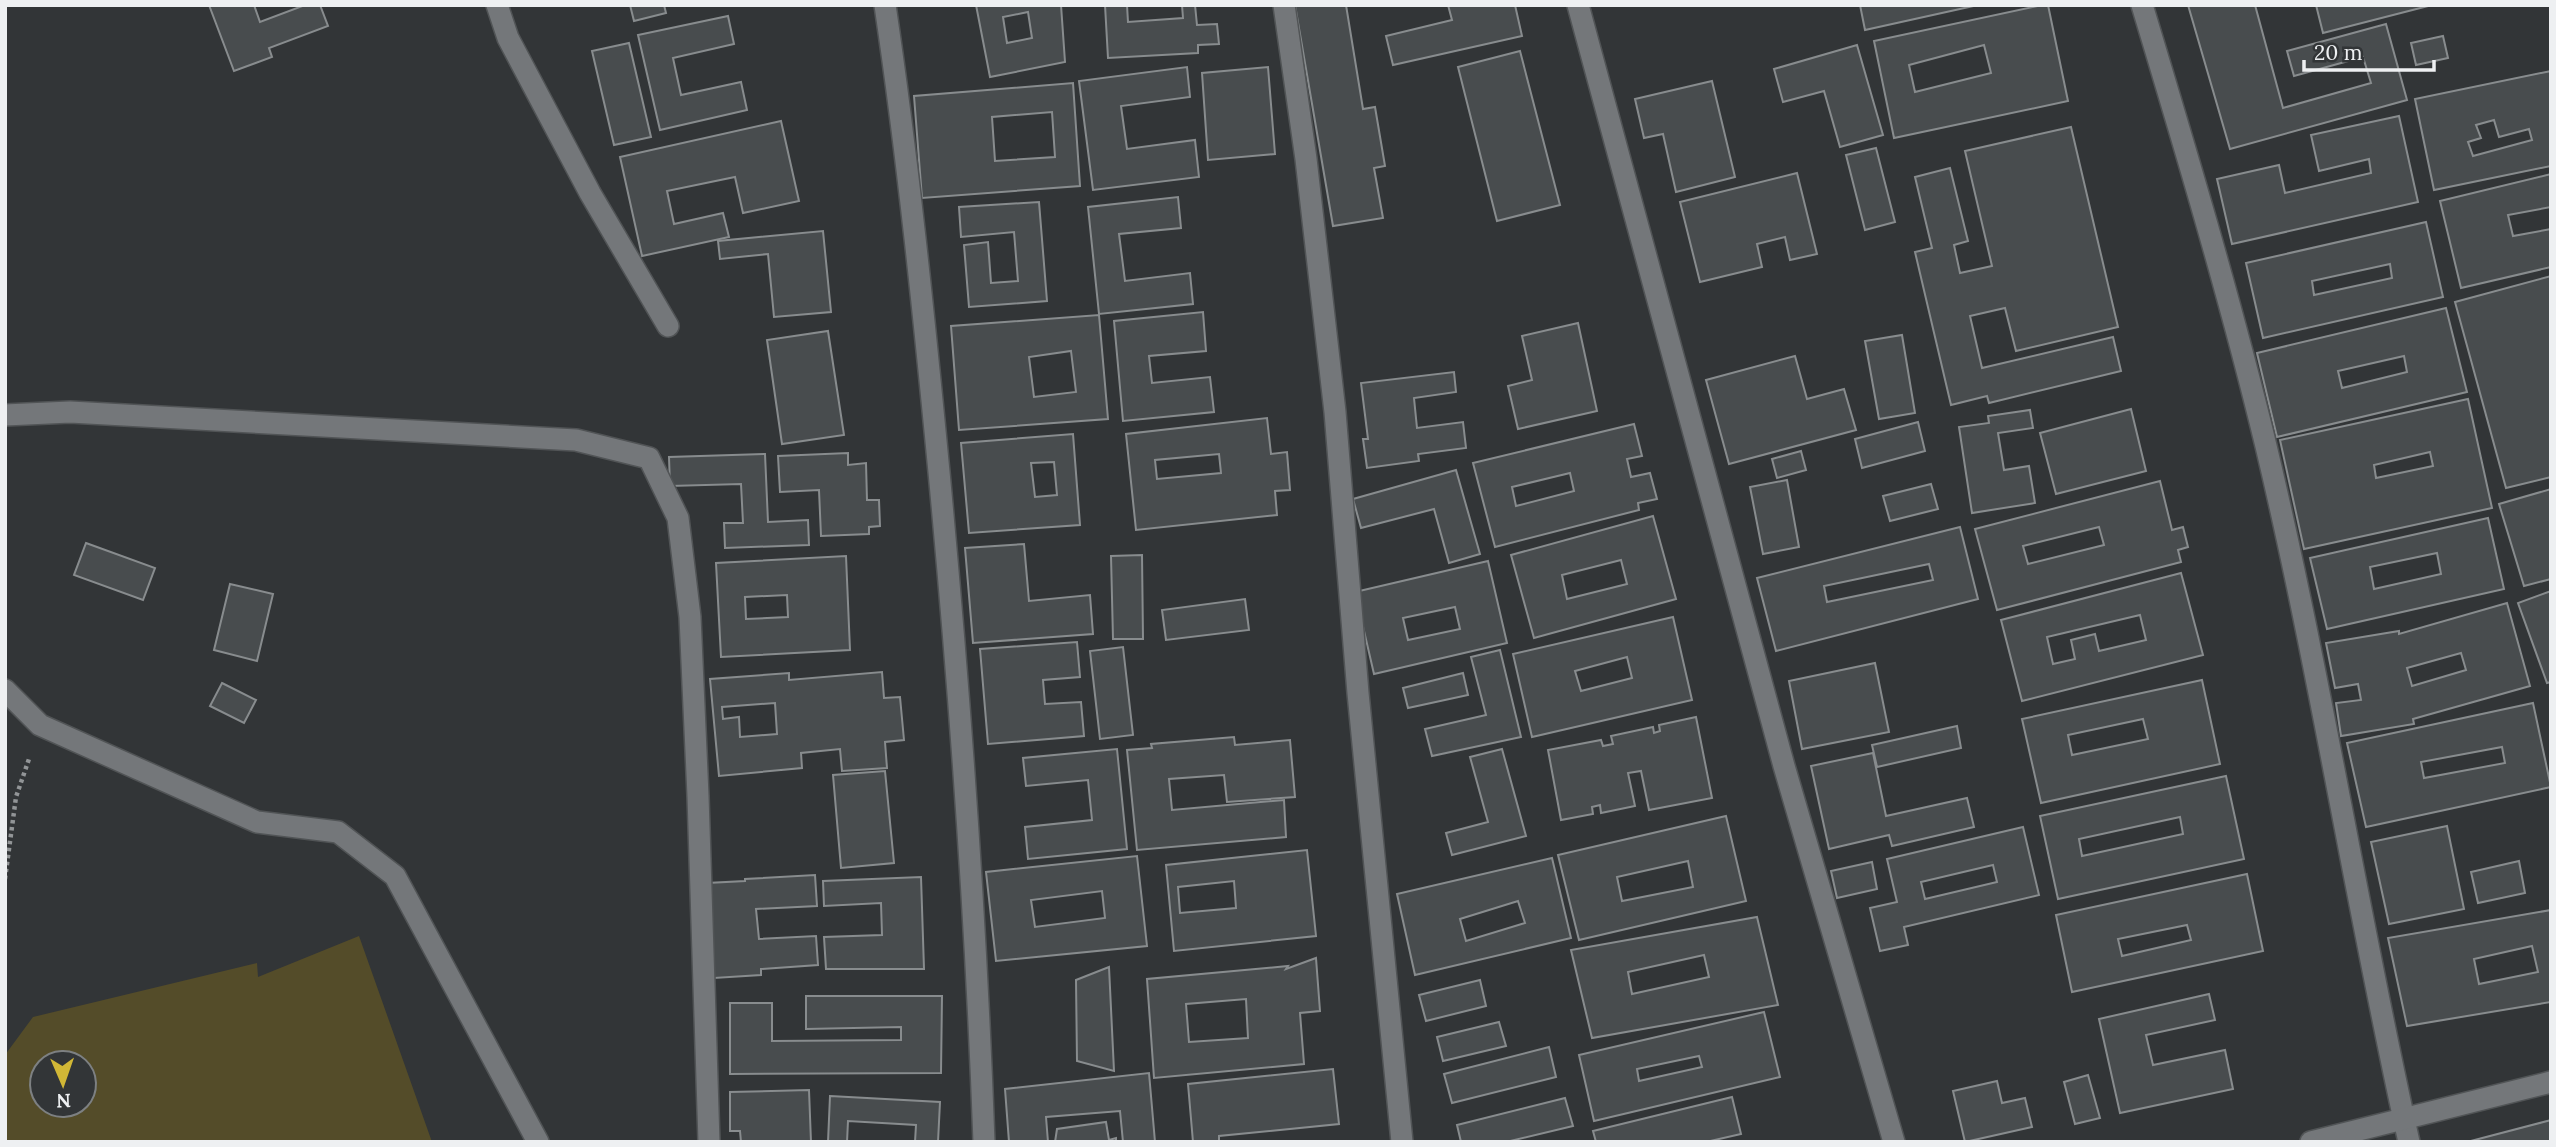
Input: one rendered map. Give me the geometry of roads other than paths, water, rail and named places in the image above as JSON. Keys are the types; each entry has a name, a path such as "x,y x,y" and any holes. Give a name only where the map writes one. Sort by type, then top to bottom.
{"street":[{"path":"497,5 508,38 590,193 668,326"},
{"path":"885,5 898,94 930,376 954,639 974,928 984,1142"},
{"path":"1284,5 1306,159 1335,412 1358,693 1402,1142"},
{"path":"1578,5 1784,766 1894,1142"},
{"path":"2142,5 2206,221 2266,446 2409,1142"},
{"path":"5,415 70,412 576,440 649,458 678,518 690,617 709,1142"},
{"path":"5,690 40,725 257,822 338,832 395,876 538,1142"},
{"path":"2311,1142 2551,1082"}]}
